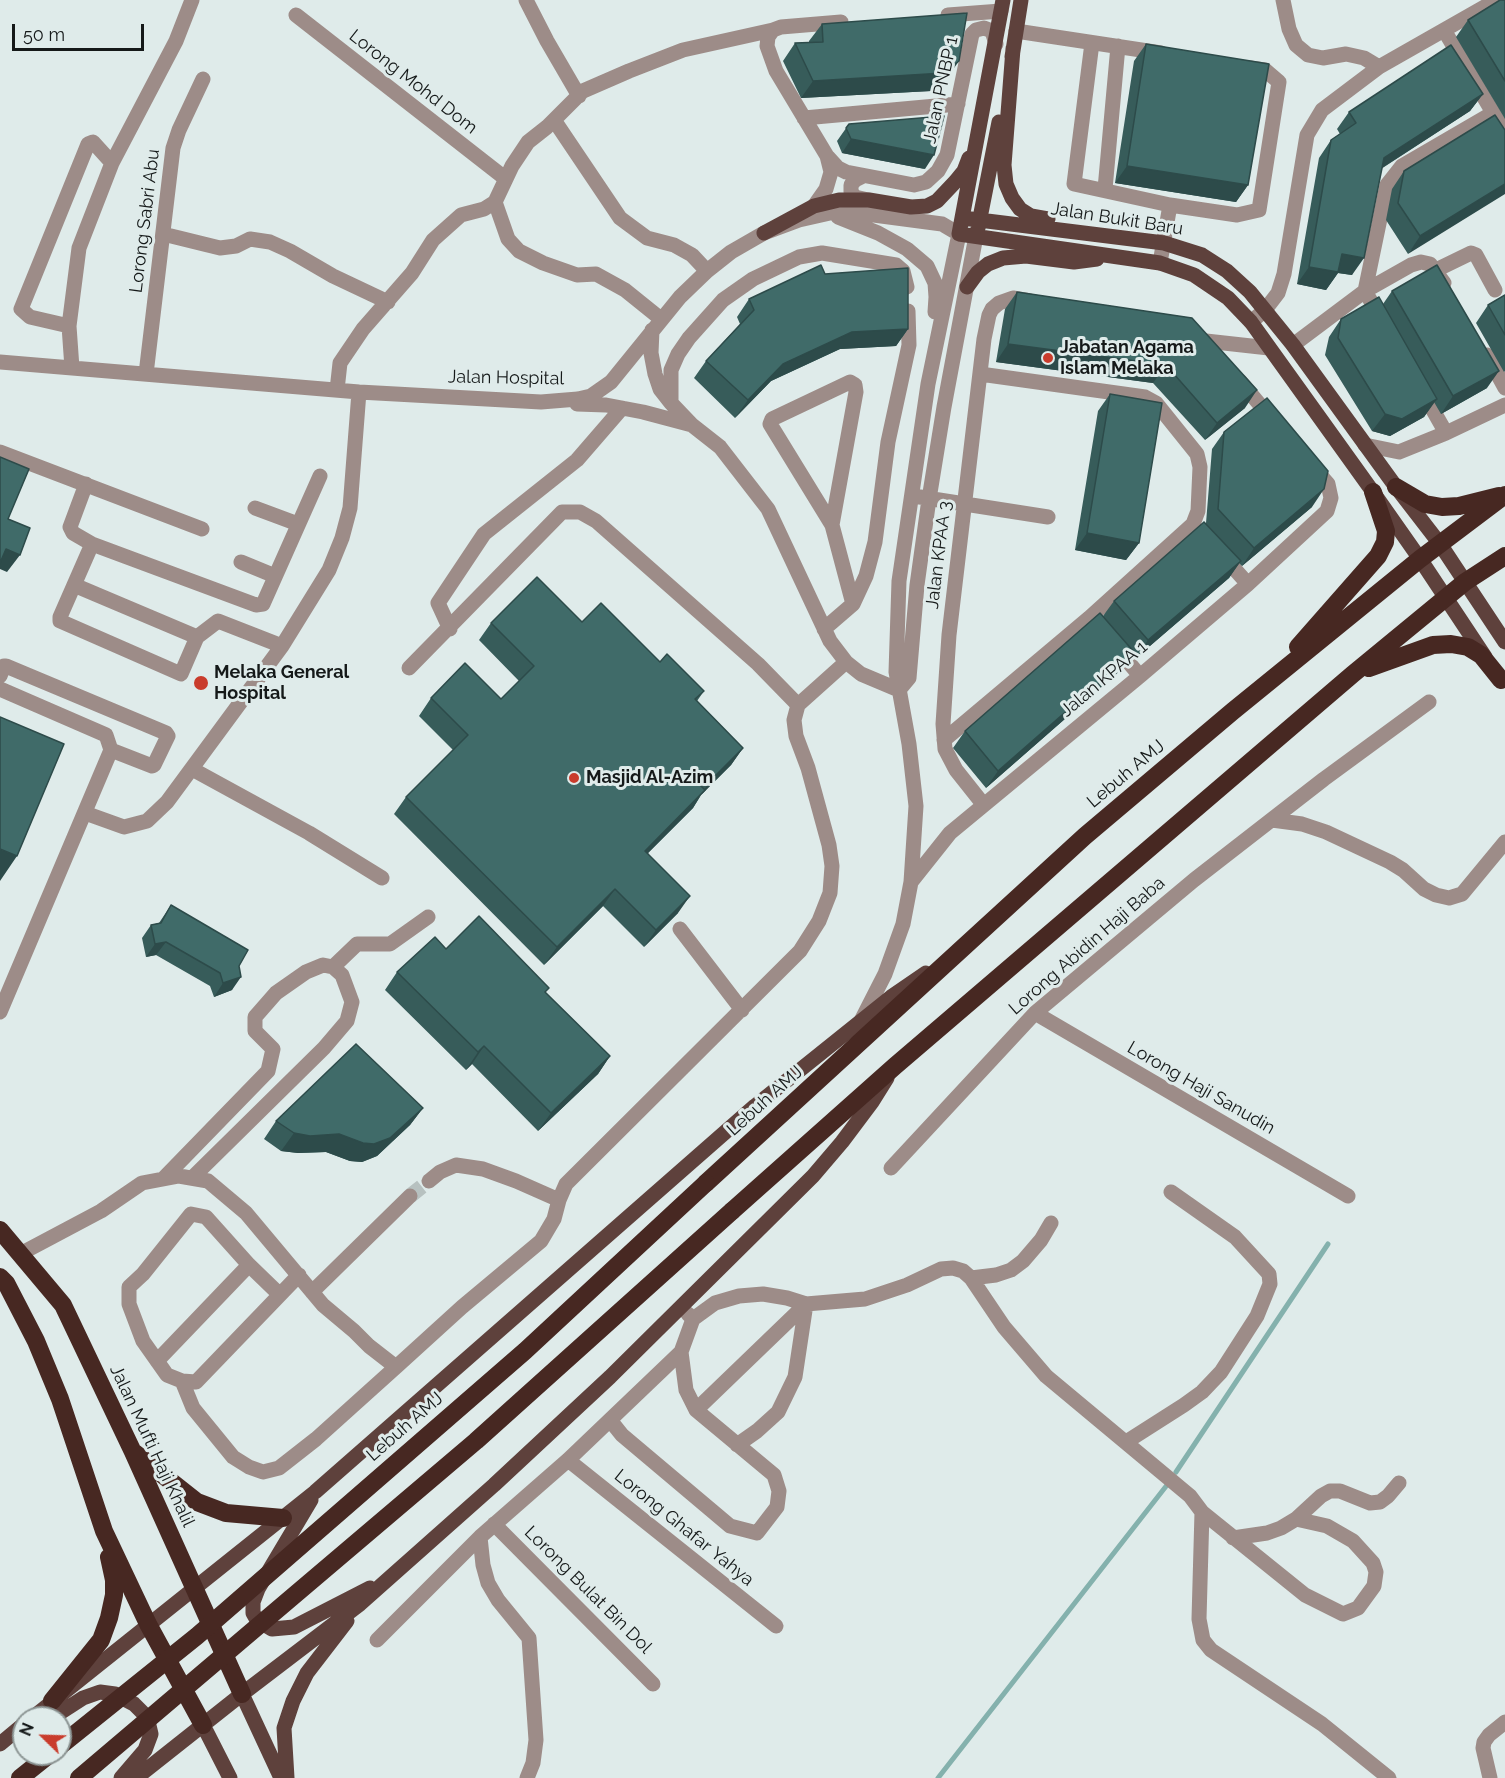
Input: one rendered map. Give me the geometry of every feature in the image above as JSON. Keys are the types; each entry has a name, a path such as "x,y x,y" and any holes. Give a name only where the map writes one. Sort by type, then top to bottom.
{"highway":[{"path":"1396,487 1425,504 1442,507 1459,506 1505,495"},
{"path":"1233,711 1297,648 1378,556 1385,542 1386,531 1373,492"},
{"name":"Lebuh AMJ","path":"72,1736 197,1636 525,1351 1085,836 1233,711 1420,559 1505,495"},
{"path":"79,1778 476,1441 895,1066 1353,675 1465,582 1505,556"},
{"path":"1353,675 1414,651 1433,645 1450,644 1468,647 1480,656 1503,684"},
{"name":"Jalan Mufti Haji Khalil","path":"0,1230 63,1305 133,1452 242,1694"},
{"path":"0,1277 6,1283 36,1341 60,1399 104,1531 148,1624 203,1725"},
{"path":"133,1452 197,1502 226,1513 283,1518"},
{"path":"55,1706 100,1640 109,1618 114,1595 114,1580 104,1531"},
{"path":"20,1778 35,1766"}],"main road":[{"path":"976,236 1021,0"},
{"path":"959,234 1002,5"},
{"path":"1013,49 1004,165 1006,184 1012,198 1020,209 1031,216 1074,225 1105,235"},
{"path":"764,233 814,206 839,200 869,200 911,207 927,207 937,201 964,171 979,132"},
{"name":"Jalan Bukit Baru","path":"963,218 1164,243 1202,255 1227,271 1250,292 1293,345 1440,544 1505,642"},
{"name":"Jalan Bukit Baru","path":"959,234 1160,263 1194,275 1228,298 1251,322 1373,492 1503,684"},
{"path":"967,287 978,272 988,264 1003,258 1026,256 1074,262 1115,256"},
{"path":"56,1706 148,1624 315,1492 755,1106 891,997 966,946"},
{"path":"136,1778 360,1604 568,1415 813,1176 843,1142 895,1066"},
{"path":"315,1492 258,1590 253,1602 253,1613 257,1620 272,1629 294,1627 388,1579"},
{"path":"287,1778 284,1728 293,1701 307,1673 360,1604"},
{"path":"62,1706 100,1692 115,1694 134,1704 147,1717 151,1734 146,1750 121,1778"},
{"path":"242,1694 281,1778"},
{"path":"203,1725 230,1778"},
{"path":"0,1744 12,1734"}],"street":[{"path":"72,368 69,326 79,248 112,164 176,41 192,0"},
{"path":"526,0 579,96"},
{"path":"1283,0 1289,29 1296,45 1308,55 1323,58 1346,54 1364,58 1379,67"},
{"path":"1251,322 1265,310 1278,293 1284,274 1307,135 1323,110 1379,67 1498,0"},
{"path":"932,16 1002,5"},
{"name":"Lorong Mohd Dom","path":"296,15 506,179"},
{"path":"337,390 340,363 363,329 412,273 432,240 461,215 484,209 495,202 512,166 528,142 583,91 683,50 781,27 851,22"},
{"name":"Jalan PNBP 1","path":"827,156 838,168 846,172 914,185 926,182 938,171 947,155 972,34 984,28 992,31 996,44"},
{"path":"773,30 766,46 776,71 827,156 831,172 826,189 814,206"},
{"path":"1443,30 1505,133"},
{"path":"1016,31 1174,56"},
{"path":"1092,43 1074,184 1170,205 1237,215 1259,210 1279,82 1265,70 1231,65"},
{"path":"1105,189 1118,46"},
{"name":"Lorong Sabri Abu","path":"146,374 173,148 203,79"},
{"path":"804,118 958,104"},
{"path":"1388,331 1365,291 1387,185 1402,166 1493,113"},
{"path":"554,120 620,218 647,238 674,245 692,255 706,271"},
{"path":"69,326 30,317 21,309 88,144 93,142 112,164"},
{"path":"863,176 855,180 851,186 851,192 855,197 869,200"},
{"path":"495,202 508,239 519,251 543,263 577,274 596,274 625,290 656,324 651,353 660,389 692,425 720,447 768,509 824,629 846,663 861,674 900,690"},
{"path":"1160,263 1170,205"},
{"name":"Jalan Hospital","path":"0,362 359,392 541,402 578,399 591,396 601,390 620,372 656,324 706,271 731,252 764,233 799,220 830,213 851,212 942,224 959,234"},
{"path":"830,213 878,233 908,249 927,266 934,283 936,297 928,384"},
{"name":"Jalan Hospital","path":"942,224 963,218"},
{"path":"163,234 220,248 236,246 250,239 270,242 388,302"},
{"path":"861,1021 885,975 903,924 911,882 916,806 896,672 899,581 928,384 959,234"},
{"path":"900,690 909,678 917,585 929,499 976,236"},
{"path":"671,403 671,370 678,354 723,300 753,279 799,256 822,253 896,265 903,271 907,286 909,345 888,442 875,542 867,576 853,604 824,629"},
{"path":"1437,270 1471,253 1476,255 1495,290"},
{"path":"1293,345 1365,291 1411,265 1421,262 1430,264 1437,270 1454,299"},
{"name":"Jalan KPAA 3","path":"983,804 956,770 945,749 943,724 949,635 980,374 989,315 992,309 999,303 1013,298 1046,303"},
{"path":"1269,348 1202,336 1282,430"},
{"path":"1477,337 1505,388"},
{"path":"1411,372 1446,433"},
{"path":"980,374 1145,397 1156,403 1197,454 1200,467 1198,511 1201,532 1248,584"},
{"path":"832,525 856,392 855,385 850,382 772,419 770,424 832,525 853,604"},
{"path":"85,813 124,826 146,822 167,802 282,646 329,570 342,538 350,508 359,392"},
{"path":"541,402 622,408 692,425"},
{"path":"1365,445 1399,452 1505,405"},
{"path":"450,629 438,603 484,534 577,460 622,408"},
{"path":"0,452 202,529"},
{"name":"Jalan KPAA 1","path":"911,882 950,833 1248,584 1327,511 1331,498 1328,484 1305,457"},
{"path":"86,484 70,527 73,533 92,544 255,605 263,604 320,476"},
{"path":"911,496 1048,517"},
{"path":"255,508 298,524"},
{"path":"409,668 450,629 562,512 580,512 596,521 749,656 798,705"},
{"path":"944,740 1097,626 1201,532"},
{"path":"92,544 60,621 182,674 197,637 218,621 282,646"},
{"path":"241,562 275,576"},
{"path":"74,585 197,637"},
{"path":"1097,626 1140,676"},
{"path":"182,1381 193,1408 233,1457 263,1472 279,1468 541,1241 554,1219 566,1184 800,951 819,921 830,892 832,866 829,845 808,768 796,736 794,720 798,705 846,663"},
{"path":"0,676 6,666 166,733 168,736 152,766 111,750"},
{"path":"0,689 106,735 111,750 0,1012"},
{"name":"Lorong Abidin Haji Baba","path":"891,1168 1035,1013 1194,880 1429,702"},
{"path":"192,769 309,833 382,878"},
{"path":"1272,820 1302,824 1326,832 1390,862 1403,870 1424,889 1449,898 1462,894 1505,842"},
{"path":"333,967 357,944 390,944 428,916"},
{"path":"680,929 742,1010"},
{"path":"163,1179 268,1071 273,1049 255,1031 255,1017 276,993 306,972 323,965 333,967 342,975 352,1002 347,1021 316,1056 192,1178"},
{"name":"Lorong Haji Sanudin","path":"1035,1013 1348,1196"},
{"path":"429,1181 440,1172 456,1165 483,1169 559,1200"},
{"path":"20,1254 101,1211 142,1183 180,1176 208,1181 246,1213 323,1305 396,1367"},
{"path":"1126,1442 1202,1392 1221,1372 1257,1316 1270,1284 1269,1274 1235,1237 1171,1192"},
{"path":"312,1292 410,1196"},
{"path":"279,1294 249,1265 206,1217 191,1214 143,1274 129,1287 129,1304 143,1341 167,1375 182,1381 196,1382 299,1275"},
{"path":"971,1278 996,1275 1011,1270 1023,1261 1041,1240 1051,1223"},
{"path":"157,1361 249,1265"},
{"path":"377,1640 480,1537 568,1460 681,1352 693,1319 716,1303 738,1296 763,1294 806,1304 865,1299 941,1269 953,1268 963,1271 971,1278 1004,1327 1046,1376 1190,1496 1202,1512 1233,1538 1305,1594 1343,1614 1358,1608 1374,1586 1376,1572 1373,1563 1353,1541 1327,1526 1296,1519"},
{"path":"696,1410 806,1304"},
{"path":"737,1444 757,1431 778,1412 795,1377 806,1304"},
{"path":"680,1306 693,1319"},
{"path":"610,1420 621,1435 730,1527 757,1533 777,1507 779,1491 774,1475 696,1410 686,1390 681,1352"},
{"name":"Lorong Ghafar Yahya","path":"568,1460 776,1626"},
{"path":"1233,1538 1267,1533 1296,1519 1321,1496 1330,1491 1341,1491 1370,1503 1380,1502 1399,1483"},
{"path":"1202,1512 1199,1620 1203,1640 1211,1650 1322,1724 1389,1778"},
{"name":"Lorong Bulat Bin Dol","path":"494,1524 653,1684"},
{"path":"480,1537 483,1565 488,1583 498,1600 529,1638 536,1740 533,1763 527,1778"},
{"path":"1490,1778 1483,1748 1484,1742 1505,1722"}],"building":[{"path":"1500,0 1505,0 1505,81 1468,20"},
{"path":"967,13 959,61 944,73 813,81 795,43 823,42 822,24"},
{"path":"1146,44 1269,64 1248,185 1127,166"},
{"path":"1451,45 1483,94 1384,158 1364,258 1342,254 1338,272 1309,267 1331,140 1356,123 1349,112"},
{"path":"1495,115 1505,130 1505,184 1420,236 1398,203 1404,171"},
{"path":"944,116 934,155 851,139 846,128 849,124"},
{"path":"821,265 825,274 908,268 908,329 852,332 783,364 748,400 706,361 754,310 749,299"},
{"path":"1437,265 1499,371 1453,396 1392,291"},
{"path":"1017,292 1192,318 1257,390 1217,423 1166,365 1008,344"},
{"path":"1505,295 1505,335 1488,305"},
{"path":"1379,297 1437,399 1402,419 1385,414 1338,338 1341,319"},
{"path":"1110,394 1162,403 1139,543 1087,533"},
{"path":"1267,398 1328,471 1324,489 1254,548 1218,509 1224,432"},
{"path":"0,457 29,469 8,519 30,528 20,555 6,549 0,563"},
{"path":"1204,522 1241,561 1148,640 1114,601"},
{"name":"Masjid Al-Azim","path":"537,577 582,622 601,603 660,662 667,654 704,691 695,699 743,748 709,782 700,773 694,779 705,790 645,851 690,896 656,930 615,889 557,947 406,797 468,735 431,698 465,663 501,699 534,666 491,623"},
{"path":"1100,613 1134,652 998,771 965,731"},
{"path":"0,717 64,744 17,856 0,849"},
{"path":"171,905 248,950 239,966 241,977 223,983 220,973 166,942 155,944 151,925 161,923"},
{"path":"479,916 549,988 545,992 610,1056 551,1113 484,1046 478,1052 397,972 435,937 446,949"},
{"path":"356,1044 423,1108 390,1138 374,1144 363,1143 339,1134 310,1136 294,1133 276,1121"}],"waterway":[{"path":"1176,1472 1328,1244"},
{"path":"938,1778 1167,1485"}],"tunnel":[{"path":"410,1196 429,1181"}],"place":[{"name":"Jabatan Agama Islam Melaka","path":"1048,358"},
{"name":"Melaka General Hospital","path":"201,683"},
{"name":"Masjid Al-Azim","path":"574,778"}]}
